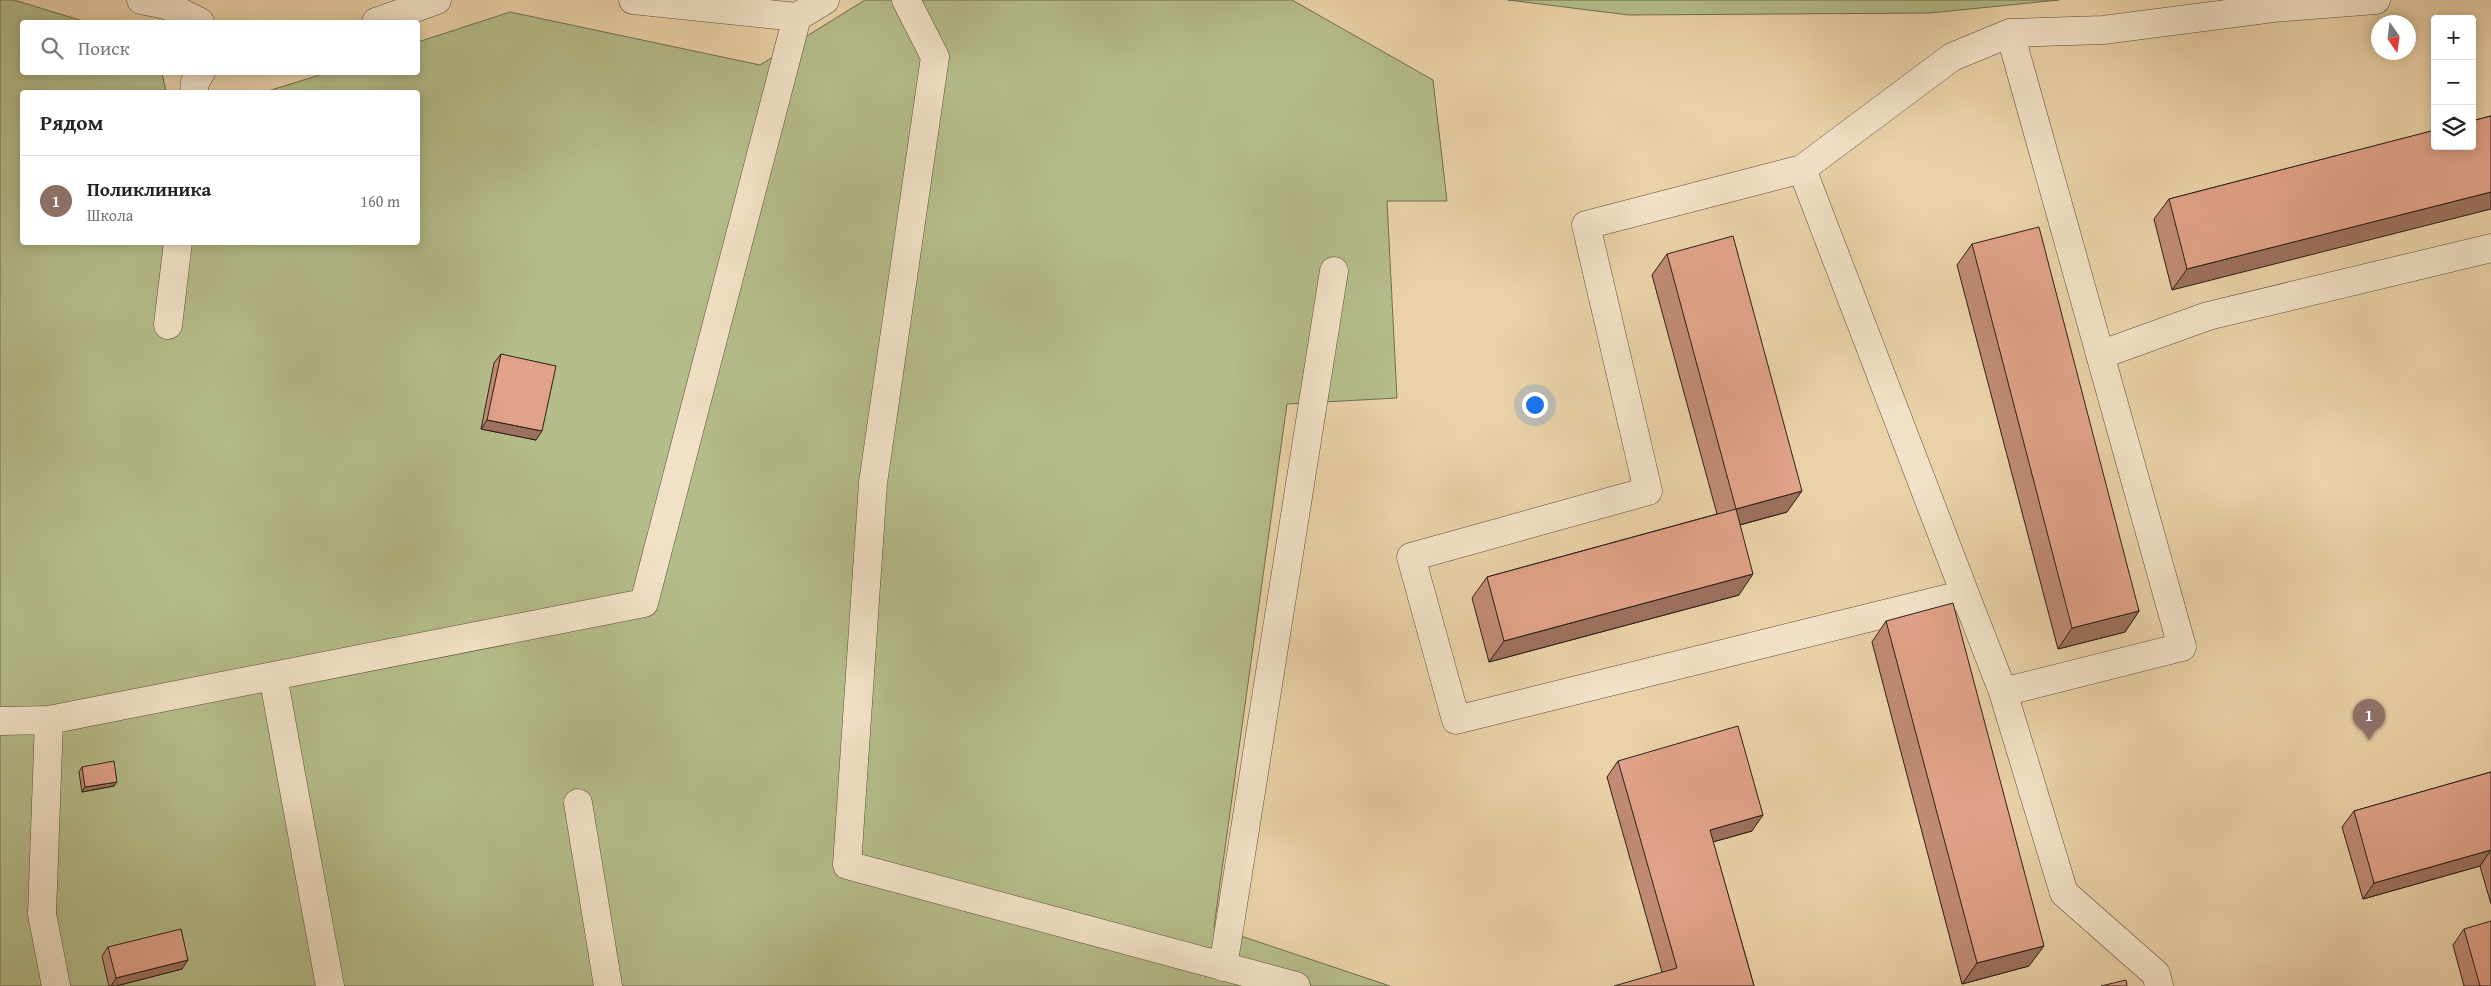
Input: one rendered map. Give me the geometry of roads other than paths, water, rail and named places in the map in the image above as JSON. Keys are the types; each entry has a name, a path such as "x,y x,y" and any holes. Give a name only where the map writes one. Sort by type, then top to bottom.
{"street":[{"path":"140,0 166,6 196,20"},
{"path":"382,20 437,0"},
{"path":"633,0 797,17 825,0"},
{"path":"906,0 935,57 873,483 847,865 1296,986"},
{"path":"1965,594 1456,720 1411,557 1648,491 1586,225 1802,169 1952,56 2010,32 2103,30 2273,8 2376,0"},
{"path":"0,721 48,720 644,603 797,17"},
{"path":"2003,692 2182,647 2010,32"},
{"path":"194,90 195,82 199,75"},
{"path":"1802,169 2003,692 2064,893 2156,974 2159,986"},
{"path":"168,325 178,245"},
{"path":"2100,355 2208,316 2491,248"},
{"path":"1223,966 1334,271"},
{"path":"273,676 330,986"},
{"path":"48,720 42,914 56,986"},
{"path":"578,803 608,986"}],"place":[{"name":"Поликлиника","path":"2369,740"}]}
